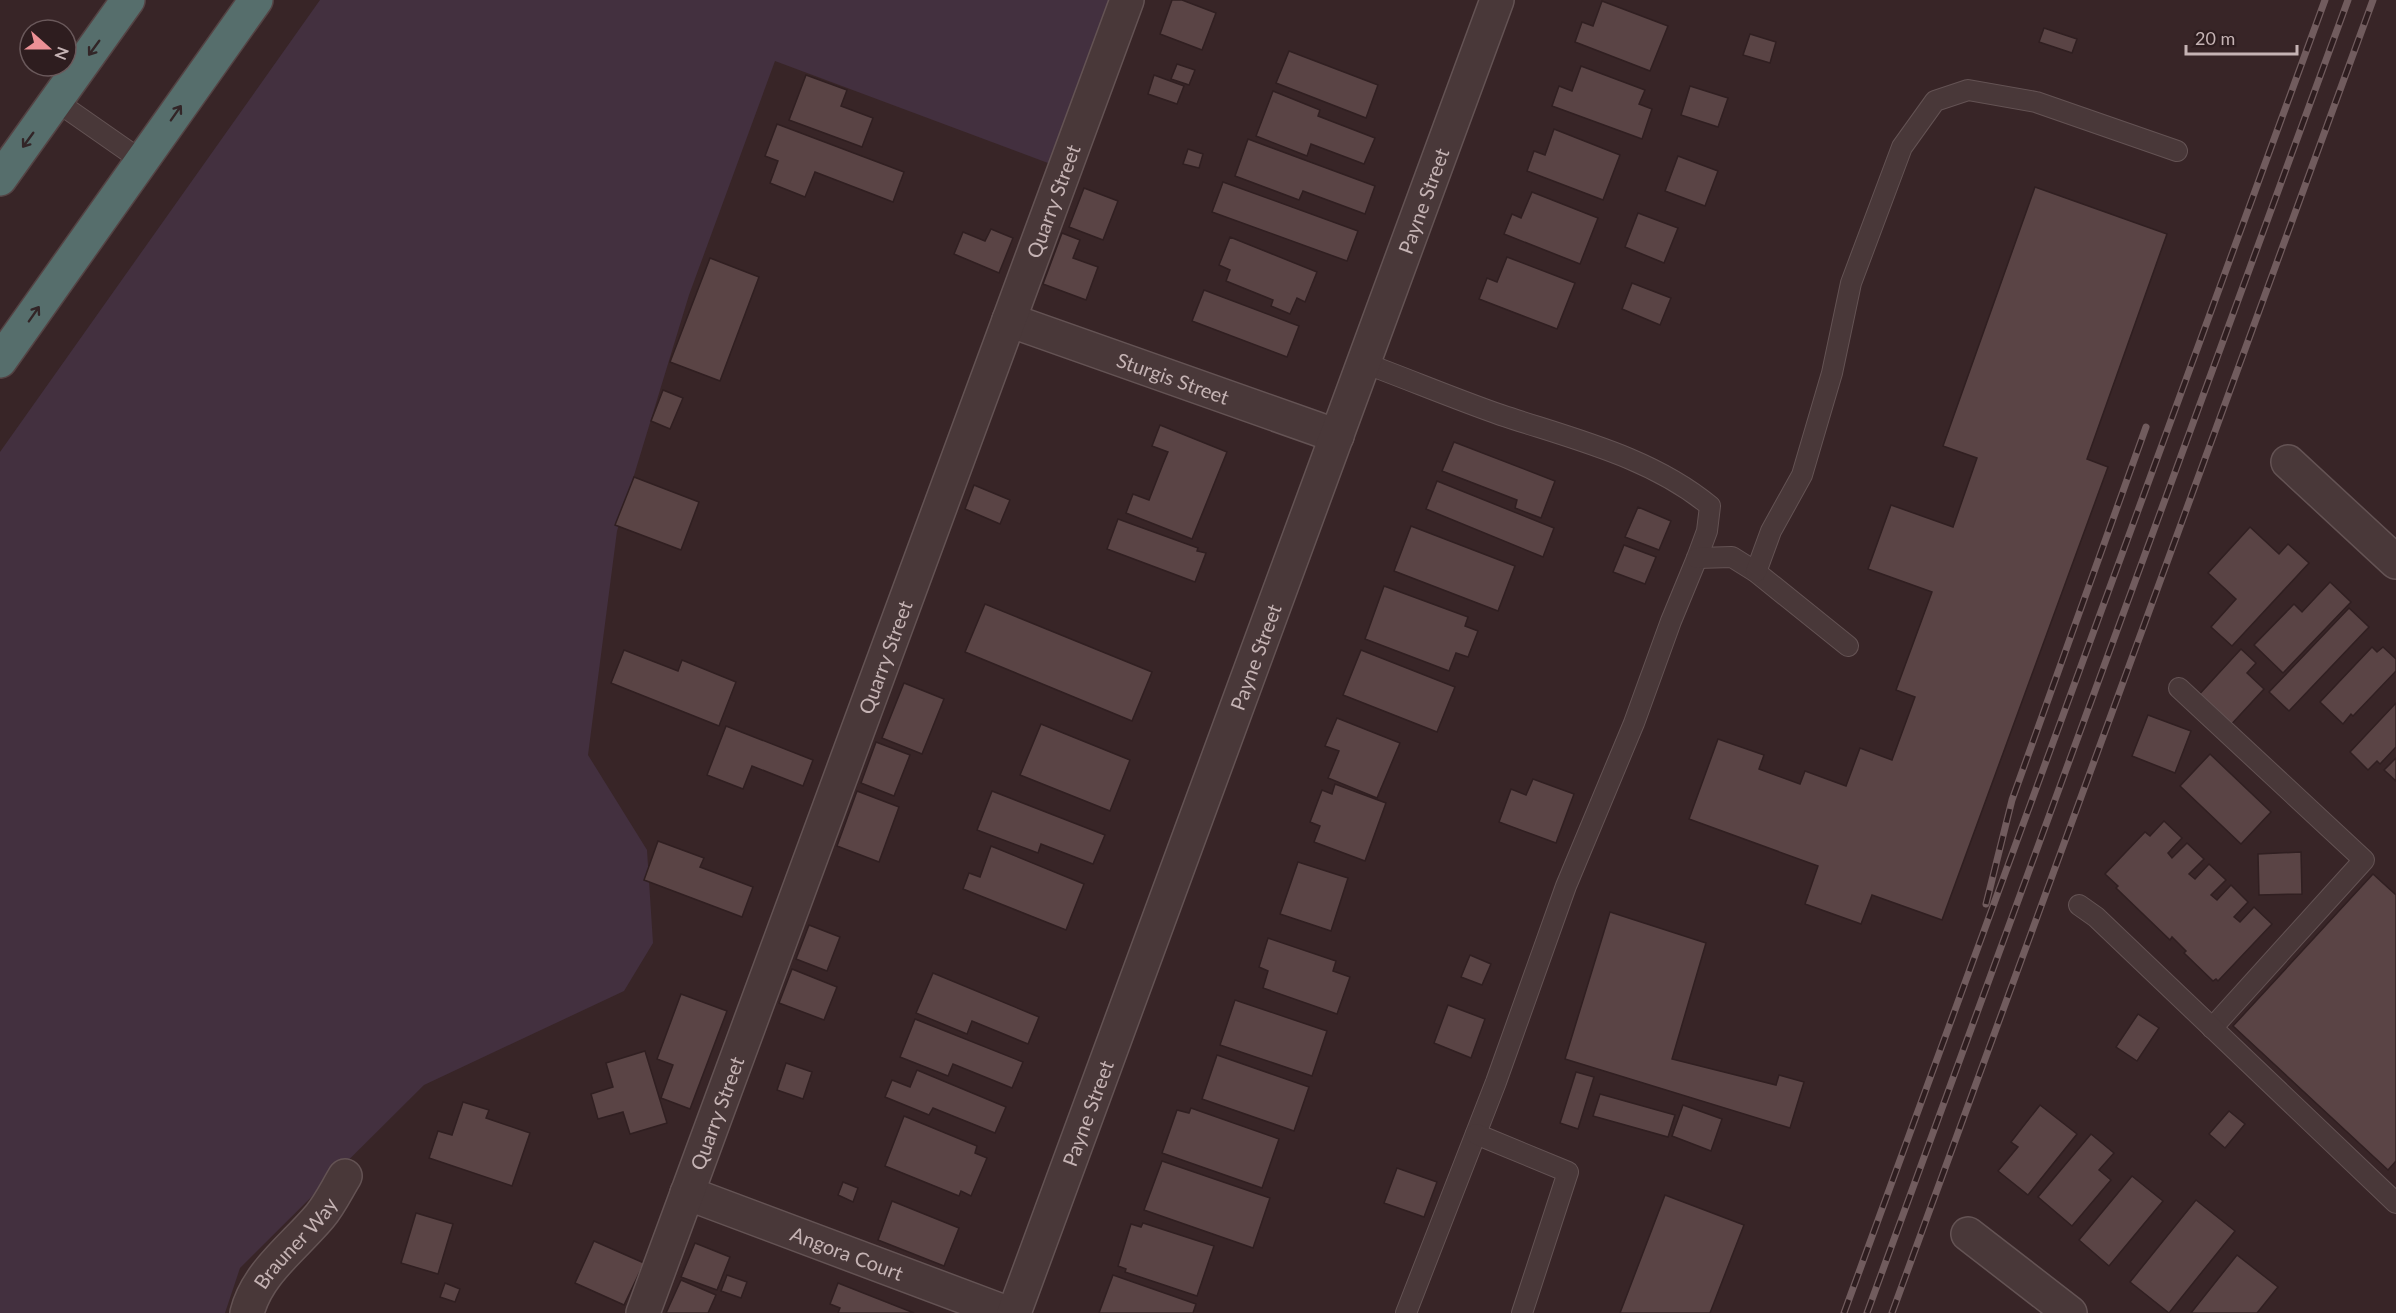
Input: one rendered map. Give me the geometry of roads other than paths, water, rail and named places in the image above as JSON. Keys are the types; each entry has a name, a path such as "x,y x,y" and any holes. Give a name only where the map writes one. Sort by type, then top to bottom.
{"highway":[{"path":"0,179 128,0"},
{"path":"0,361 256,0"}],"street":[{"name":"Quarry Street","path":"643,1313 1127,0"},
{"name":"Payne Street","path":"1014,1313 1497,0"},
{"name":"Sturgis Street","path":"1009,320 1337,436"},
{"path":"2288,462 2396,562"},
{"name":"Brauner Way","path":"247,1313 251,1297 266,1274 322,1214 345,1176"},
{"name":"Angora Court","path":"687,1193 1007,1313"},
{"path":"1968,1234 2070,1313"}],"lane":[{"path":"1756,572 1771,531 1802,475 1832,372 1851,283 1902,147 1935,101 1968,90 2036,102 2176,151"},
{"path":"56,101 142,161"},
{"path":"1364,363 1469,404 1650,466 1690,489 1710,506 1707,531 1697,558 1671,621 1634,723 1566,886 1476,1134 1406,1313"},
{"path":"1697,558 1732,557 1756,572 1848,646"},
{"path":"2179,688 2364,860 2212,1028"},
{"path":"2079,905 2096,917 2396,1203"},
{"path":"1476,1134 1568,1172 1522,1313"}],"railway":[{"path":"1844,1313 2325,0"},
{"path":"1867,1313 2348,0"},
{"path":"1892,1313 2373,0"},
{"path":"1986,904 2012,800 2146,427"}]}
